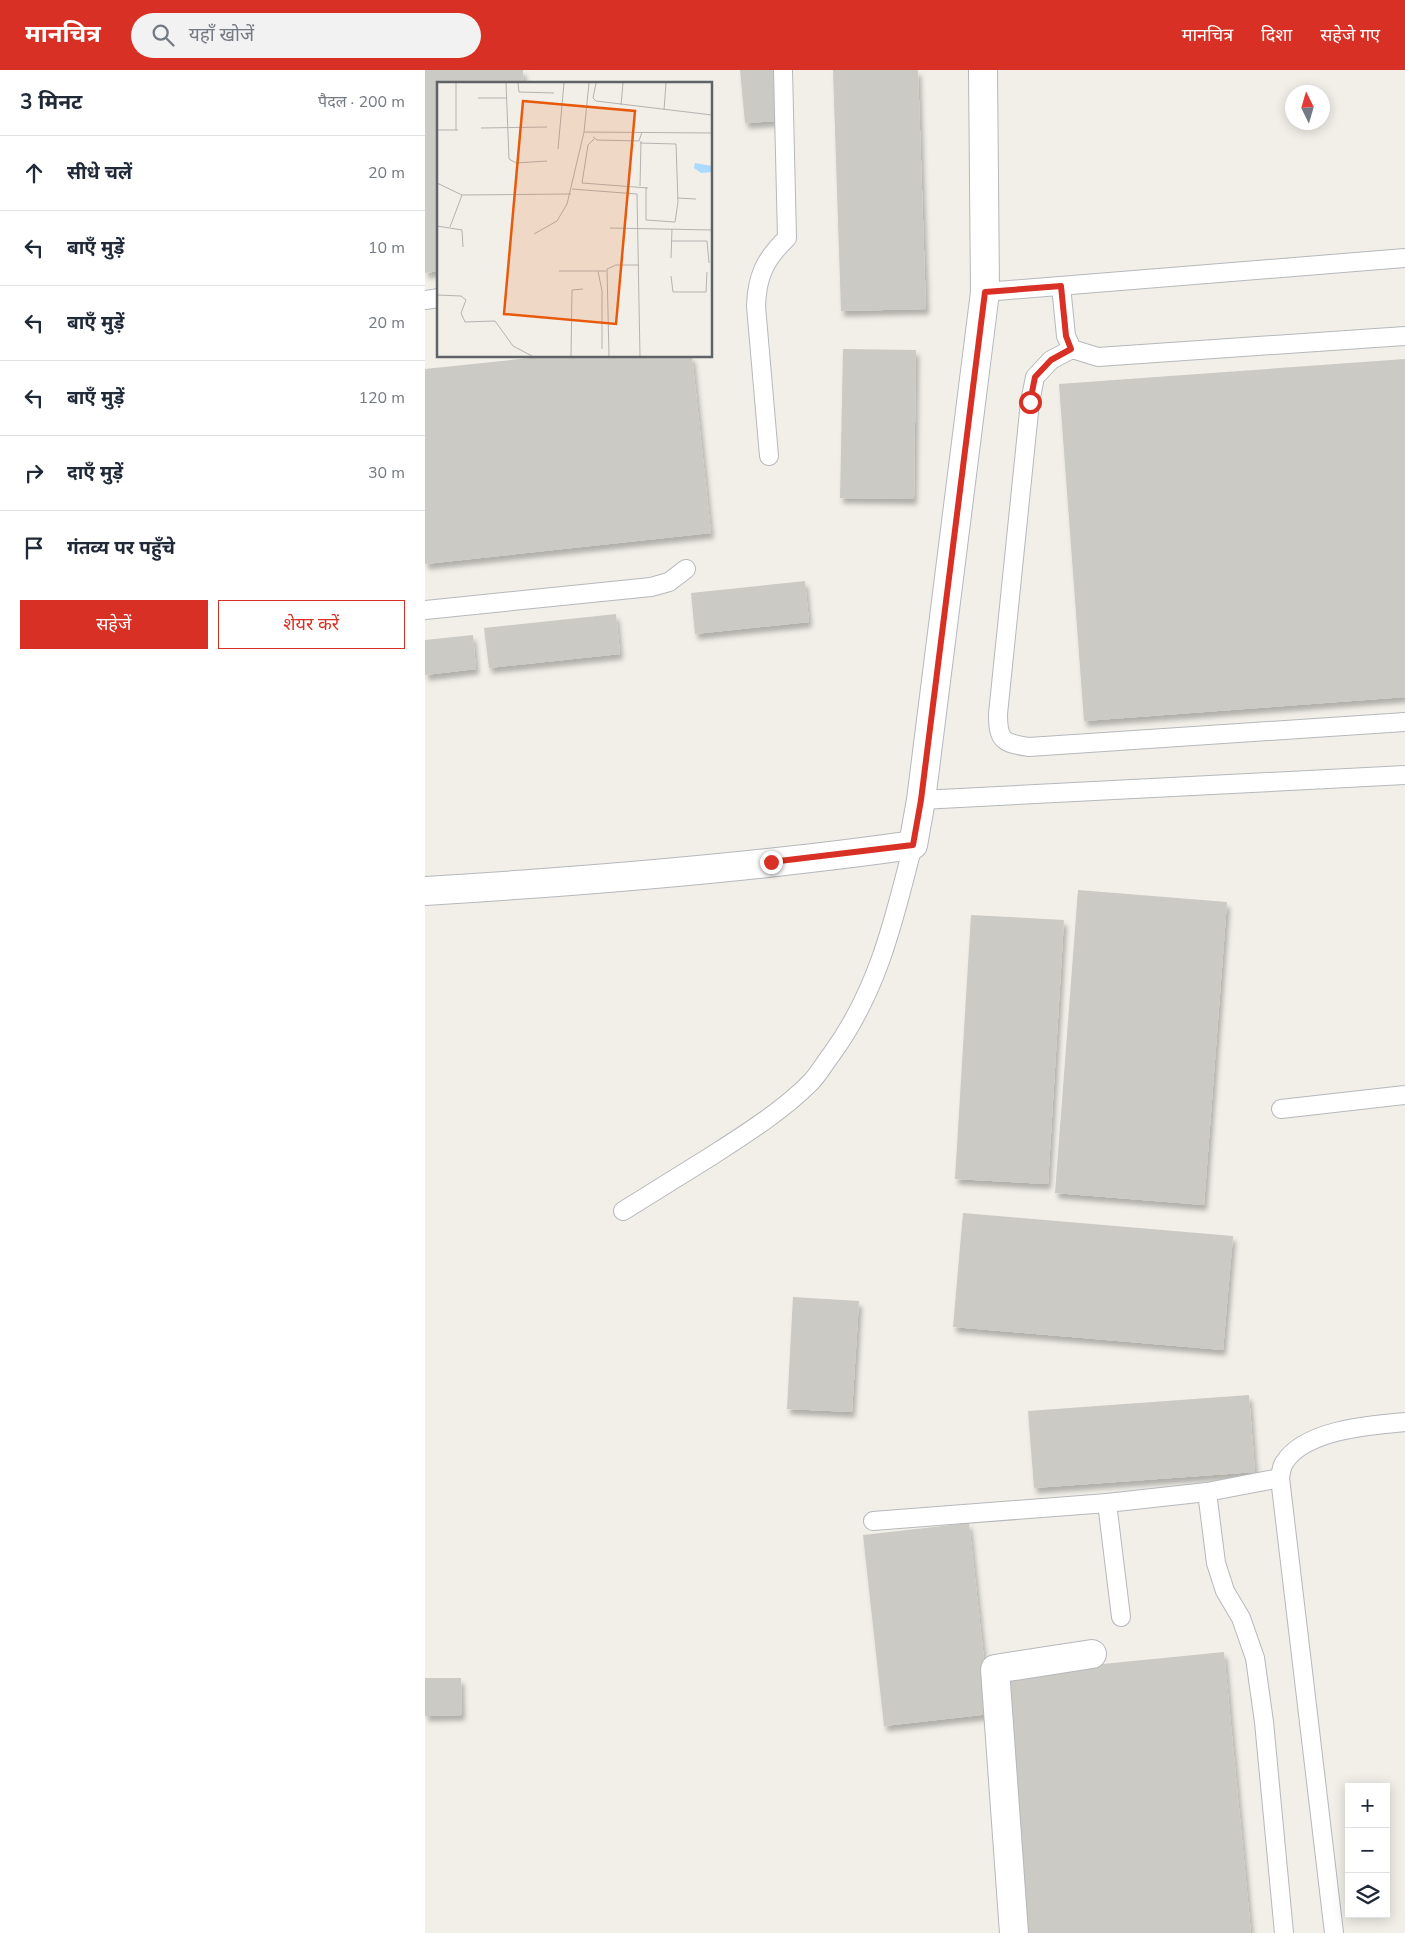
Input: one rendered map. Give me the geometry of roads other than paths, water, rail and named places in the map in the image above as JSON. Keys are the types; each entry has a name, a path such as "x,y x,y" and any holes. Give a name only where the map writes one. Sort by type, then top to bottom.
{"street":[{"path":"425,891 579,881 771,862 913,845 921,800 985,292 983,70"},
{"path":"1014,1933 995,1669 1091,1654"}],"lane":[{"path":"769,456 756,287 765,264 787,238 783,70"},
{"path":"985,292 1405,258"},
{"path":"1061,286 1066,336 1071,349"},
{"path":"1405,336 1098,357 1071,349 1051,360 1035,377 1030,402 998,714 998,732 1004,740 1015,745 1029,747 1405,722"},
{"path":"425,610 651,587 669,582 686,569"},
{"path":"921,800 1405,775"},
{"path":"623,1212 781,1109 812,1082 843,1038 877,972 892,930 913,845"},
{"path":"1281,1109 1405,1095"},
{"path":"1334,1933 1280,1478 1282,1465 1289,1457 1300,1448 1323,1437 1362,1426 1405,1422"},
{"path":"873,1521 1107,1503 1207,1492 1280,1478"},
{"path":"1207,1492 1216,1563 1220,1577 1241,1618 1255,1658 1264,1722 1284,1933"},
{"path":"1107,1503 1121,1617"}]}
